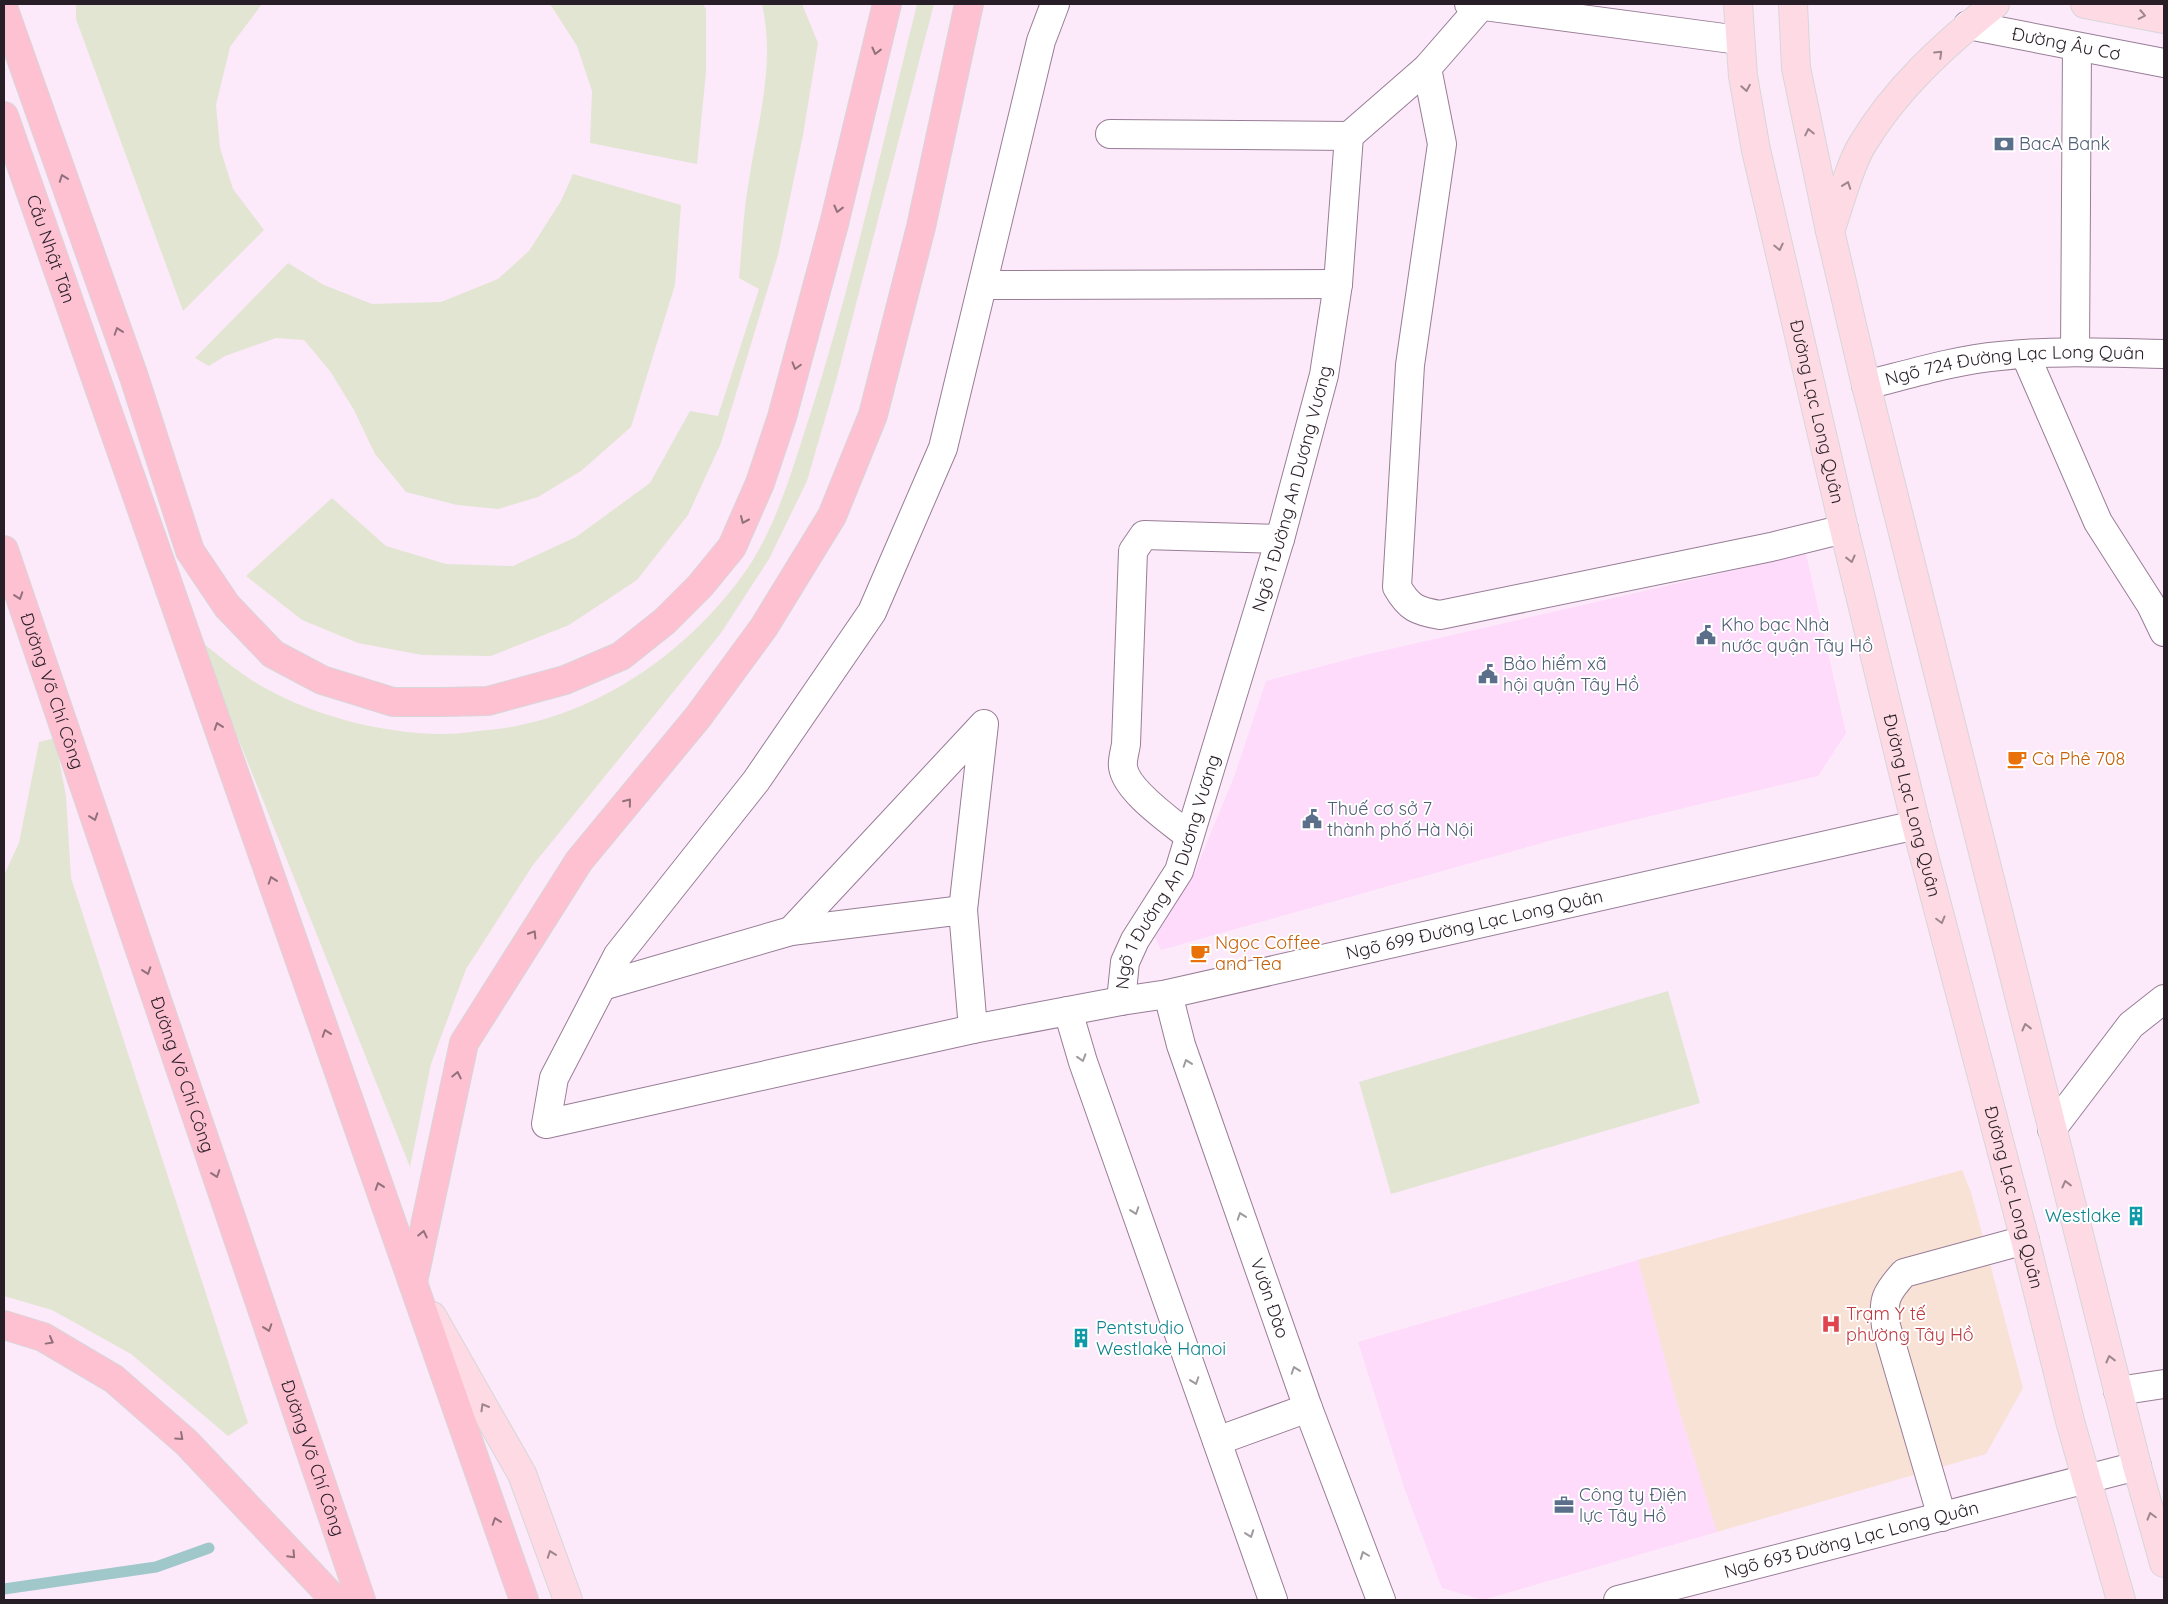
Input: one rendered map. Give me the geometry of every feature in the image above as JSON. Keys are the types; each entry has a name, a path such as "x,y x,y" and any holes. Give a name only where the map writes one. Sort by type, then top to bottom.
{"highway":[{"path":"4,10 134,377 190,551 227,606 273,654 322,680 393,702 488,701 565,680 620,656 665,621 700,586 732,547 760,483 808,326 887,4"},
{"path":"524,1600 412,1282 464,1043 579,861 698,716 764,627 832,516 873,415 921,227 969,4"},
{"name":"Cầu Nhật Tân","path":"4,116 412,1282"},
{"name":"Đường Võ Chí Công","path":"4,550 361,1600"},
{"path":"4,1325 43,1337 114,1379 186,1444 335,1600"}],"main road":[{"name":"Đường Lạc Long Quân","path":"1738,4 1740,40 1756,150 1844,529 1916,825 2086,1480 2121,1600"},
{"path":"1793,4 1796,68 1830,231 1866,385 2118,1391 2164,1563"},
{"path":"1830,231 1861,147 1885,110 1903,88 1968,25 1995,4"},
{"path":"2085,4 2164,19"},
{"path":"412,1282 522,1474 568,1600"}],"street":[{"path":"602,986 618,955 756,781 872,612 943,448 984,285 1041,41 1054,5"},
{"path":"1110,134 1350,136 1427,68 1475,5 1740,40"},
{"name":"Đường Âu Cơ","path":"1968,25 2164,63"},
{"path":"2075,352 2077,46"},
{"path":"1427,68 1442,144 1410,365 1397,587 1405,601 1421,612 1440,615 1771,547 1844,529"},
{"name":"Ngõ 1 Đường An Dương Vương","path":"1121,1001 1125,962 1135,940 1179,871 1280,539 1324,375 1338,284 1350,136"},
{"path":"984,285 1338,284"},
{"name":"Ngõ 724 Đường Lạc Long Quân","path":"1866,385 1964,361 2024,354 2075,352 2164,354"},
{"path":"2024,354 2098,522 2150,605 2164,632"},
{"path":"1190,836 1154,808 1134,789 1123,768 1126,744 1133,552 1144,535 1280,539"},
{"path":"791,931 984,724 963,910 973,1029"},
{"name":"Ngõ 699 Đường Lạc Long Quân","path":"602,986 554,1078 546,1124 973,1029 1168,994 1916,825"},
{"path":"602,986 791,931 963,910"},
{"name":"Vườn Đào","path":"1168,994 1181,1045 1308,1408 1381,1600"},
{"path":"2052,1129 2131,1025 2164,999"},
{"path":"1068,1011 1083,1062 1273,1600"},
{"path":"1942,1517 1886,1326 1883,1307 1892,1286 1904,1273 2025,1240"},
{"path":"2118,1391 2164,1384"},
{"path":"1217,1441 1308,1408"},
{"name":"Ngõ 693 Đường Lạc Long Quân","path":"1618,1600 2137,1466"}],"shaded area":[{"path":"1806,554 1846,733 1818,776 1563,837 1161,950 1155,937 1194,874 1234,777 1266,681 1365,655"},
{"name":"Trạm Y tế phường Tây Hồ","path":"1962,1170 1971,1192 2023,1388 1986,1454 1717,1532 1677,1403 1638,1260"},
{"path":"1638,1260 1677,1403 1717,1532 1483,1600 1442,1588 1405,1490 1358,1342"}],"green space":[{"path":"76,4 262,4 230,47 216,105 220,148 233,189 264,230 183,311 76,19"},
{"path":"550,4 703,4 706,9 706,72 697,164 590,143 592,91 577,46"},
{"path":"762,4 802,4 818,43 803,135 778,255 721,443 688,515 637,580 569,625 491,656 422,655 358,643 302,620 246,576 332,498 386,546 446,564 513,566 576,537 650,483 690,411 718,416 759,289 739,278 746,197 764,95 766,72 766,27"},
{"path":"917,4 934,4 836,381 807,481 769,559 721,633 533,865 466,969 431,1064 410,1167 218,688 193,635 226,662 268,690 316,711 369,726 395,731 457,734 526,724 562,713 597,699 630,681 690,635 716,608 752,561 773,521 789,479 826,364 840,313"},
{"path":"573,174 681,205 675,285 631,427 581,471 538,497 498,509 457,505 406,492 375,454 354,410 330,371 304,340 276,338 225,356 209,366 195,358 288,263 324,285 372,304 441,302 498,279 529,251 561,201"},
{"path":"55,738 66,796 71,878 248,1423 228,1436 131,1354 52,1310 4,1296 4,875 19,843 39,742"},
{"path":"1668,991 1700,1103 1391,1194 1359,1082"}],"waterway":[{"path":"4,1589 156,1567 209,1548"}],"place":[{"name":"BacA Bank","path":"2004,144"},
{"name":"Kho bạc Nhà nước quận Tây Hồ","path":"1706,635"},
{"name":"Bảo hiểm xã hội quận Tây Hồ","path":"1488,674"},
{"name":"Cà Phê 708","path":"2017,759"},
{"name":"Thuế cơ sở 7 thành phố Hà Nội","path":"1312,819"},
{"name":"Ngọc Coffee and Tea","path":"1200,953"},
{"name":"Westlake","path":"2136,1216"},
{"name":"Trạm Y tế phường Tây Hồ","path":"1831,1324"},
{"name":"Pentstudio Westlake Hanoi","path":"1081,1338"},
{"name":"Công ty Điện lực Tây Hồ","path":"1564,1505"}]}
